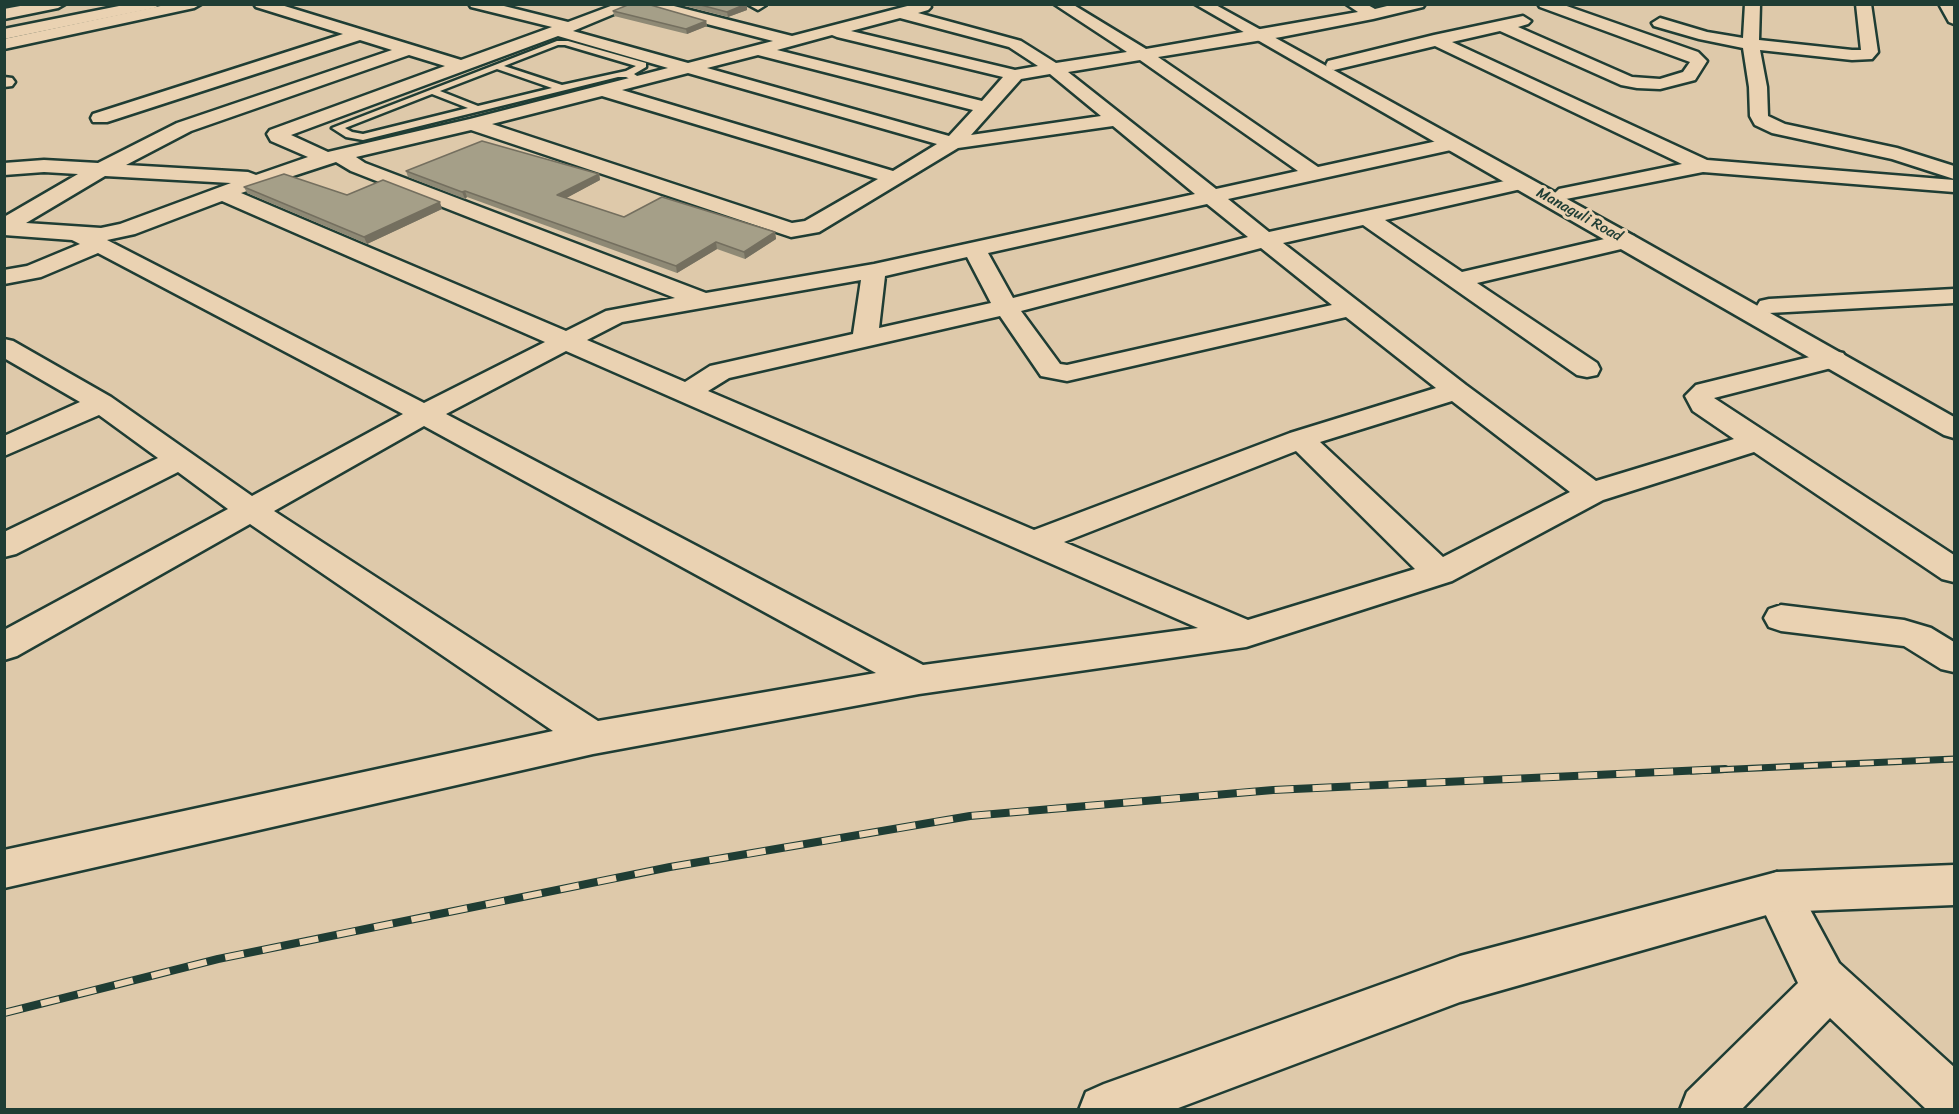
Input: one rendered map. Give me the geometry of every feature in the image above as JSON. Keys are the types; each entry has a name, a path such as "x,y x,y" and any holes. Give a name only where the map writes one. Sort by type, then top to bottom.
{"main road":[{"path":"4,14 57,4"},
{"path":"4,26 114,4"},
{"path":"4,34 154,4"},
{"path":"4,44 194,4"},
{"path":"261,4 462,66"},
{"path":"476,4 563,29 686,69 953,143 1116,120"},
{"path":"631,4 277,134 278,137 702,300"},
{"path":"646,4 794,42"},
{"path":"1061,4 1144,55 1316,174"},
{"name":"Managuli Road","path":"1202,4 1626,241 1954,429"},
{"name":"Managuli Road","path":"1224,4 1265,27 1281,32 1334,64 1954,410"},
{"path":"1353,4 1373,14"},
{"path":"833,31 1015,75 1281,32 1418,4"},
{"path":"1500,25 1627,81 1637,83 1660,84 1689,76 1699,61 1692,56 1545,4"},
{"path":"1753,4 1751,45 1761,121 1779,129 1897,154 1954,173"},
{"path":"1640,17 1705,36 1751,45 1866,55 1870,52 1863,4"},
{"path":"1946,4 1954,19"},
{"path":"1334,64 1500,25 1568,13 1598,5"},
{"path":"4,277 33,272 88,239 127,229 333,157 475,116 604,90 634,77 686,69 760,51 916,7 1015,44 1055,70 1456,391 1592,493"},
{"path":"100,118 358,35"},
{"path":"1434,40 1702,166"},
{"path":"4,227 100,170 184,127 408,50"},
{"path":"760,51 985,107"},
{"path":"475,116 791,230 811,227 953,143 1015,75"},
{"path":"604,90 895,178"},
{"path":"4,647 424,414 564,340 615,316 874,271 1451,144"},
{"path":"4,169 44,166 265,179"},
{"path":"1566,193 1702,166 1954,186"},
{"path":"686,393 720,372 1006,307 1265,240 1523,183"},
{"path":"222,194 1246,634"},
{"path":"1366,218 1587,369"},
{"path":"4,227 88,239 424,414 919,680"},
{"path":"1458,280 1626,241"},
{"path":"974,249 1006,307 1051,370 1067,373 1351,308"},
{"path":"865,339 874,271"},
{"path":"1769,306 1949,301"},
{"path":"4,346 101,403 251,510 593,738"},
{"path":"1834,359 1706,391 1699,396 1703,405 1954,571"},
{"path":"1033,542 1300,440 1456,391"},
{"path":"4,447 101,403"},
{"path":"1300,440 1440,573"},
{"path":"4,869 593,738 919,680 1246,634 1440,573 1592,493 1758,441"},
{"path":"4,546 180,459"},
{"path":"1781,618 1904,633 1918,637 1954,659"},
{"path":"1104,1110 1460,979 1777,892 1954,885"},
{"path":"1777,892 1822,979 1954,1100"},
{"path":"1705,1110 1816,998 1822,979"}],"lane":[{"path":"562,42 644,66 634,77 618,74 563,88 475,116 363,137 349,135 338,128 495,66 562,42"},
{"path":"495,66 563,88"},
{"path":"431,91 475,116"}],"building":[{"path":"630,4 647,4 706,21 686,29 613,11"},
{"path":"697,4 746,4 727,12"},
{"path":"482,141 599,174 557,195 624,217 662,197 775,232 744,252 716,242 676,266 406,171"},
{"path":"284,174 347,195 383,180 440,202 364,237 244,187"}],"railway":[{"path":"1692,771 1954,759"},
{"path":"4,1013 218,959 670,867 970,816 1273,790 1725,769"}]}
